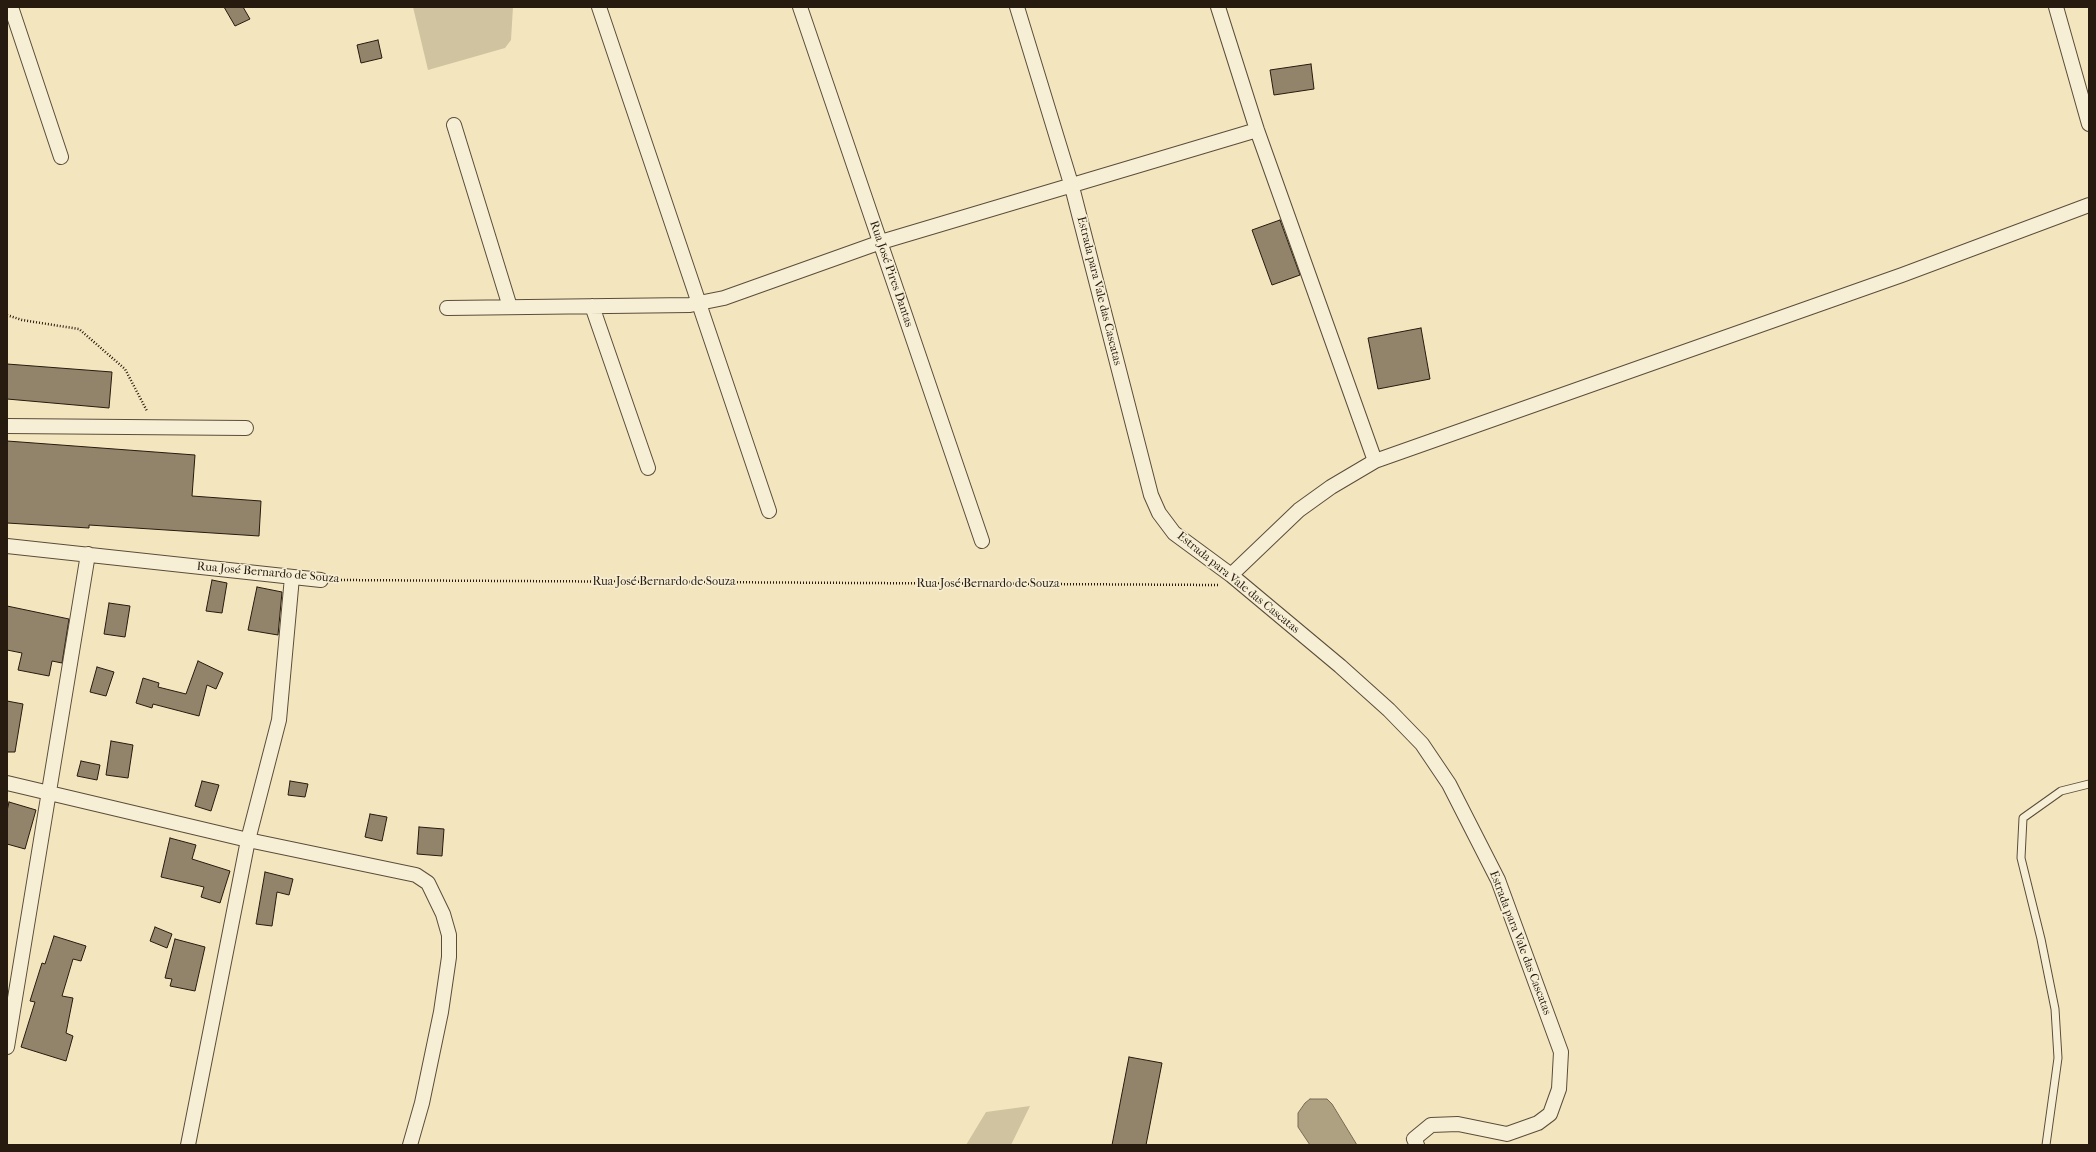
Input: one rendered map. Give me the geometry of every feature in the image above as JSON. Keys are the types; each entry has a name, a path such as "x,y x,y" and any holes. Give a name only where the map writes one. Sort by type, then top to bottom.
{"street":[{"path":"11,7 61,157"},
{"path":"599,7 769,511"},
{"name":"Rua José Pires Dantas","path":"800,7 982,541"},
{"name":"Estrada para Vale das Cascatas","path":"1017,7 1072,187 1151,494 1159,513 1174,533 1231,575 1241,585 1340,666 1389,710 1422,744 1449,784 1498,880 1561,1052 1559,1089 1550,1114 1538,1123 1507,1134 1458,1124 1431,1125 1414,1139 1417,1145"},
{"path":"1218,7 1257,130 1375,461"},
{"path":"2056,7 2089,124"},
{"path":"454,125 510,307"},
{"path":"447,308 690,305 724,298 881,242 1072,187 1257,130"},
{"path":"1231,575 1299,510 1331,487 1375,461 1902,275 2089,204"},
{"path":"592,306 648,468"},
{"path":"7,426 246,428"},
{"name":"Rua José Bernardo de Souza","path":"7,546 321,580"},
{"path":"7,1047 88,554"},
{"path":"188,1145 248,840 279,720 292,577"},
{"path":"7,783 49,791 248,840 416,876 428,883 435,895 449,935 449,957 441,1012 422,1103 410,1145"}],"lane":[{"path":"2046,1145 2058,1058 2055,1009 2041,939 2021,858 2023,818 2060,791 2089,784"}],"path":[{"path":"7,315 22,320 79,329 125,369 155,427"},
{"name":"Rua José Bernardo de Souza","path":"321,580 1241,585"}],"shaded area":[{"path":"413,7 513,7 511,40 505,48 428,70"},
{"path":"1310,1099 1327,1099 1332,1104 1357,1145 1310,1145 1298,1127 1298,1113"},
{"path":"1030,1106 1011,1145 966,1145 986,1112"}],"building":[{"path":"224,7 243,7 250,19 235,26"},
{"path":"378,40 382,58 361,63 357,45"},
{"path":"1311,64 1314,89 1274,95 1270,70"},
{"path":"1280,220 1300,275 1272,285 1252,230"},
{"path":"1421,328 1430,379 1378,389 1368,338"},
{"path":"7,364 112,372 109,408 7,399"},
{"path":"7,441 195,455 192,496 261,501 259,536 89,525 89,528 7,523"},
{"path":"212,580 227,583 222,613 206,611"},
{"path":"257,587 282,592 278,635 248,630"},
{"path":"109,603 130,606 125,637 104,634"},
{"path":"7,606 69,619 62,663 52,661 49,676 18,670 22,653 7,650"},
{"path":"198,661 223,673 216,689 207,685 199,716 153,704 152,708 136,703 143,678 159,683 158,687 186,694"},
{"path":"97,667 114,672 106,696 90,692"},
{"path":"7,701 23,704 15,752 7,752"},
{"path":"111,741 133,745 128,778 106,775"},
{"path":"81,761 100,765 97,780 77,776"},
{"path":"202,781 219,785 211,811 195,806"},
{"path":"290,781 308,784 305,797 288,795"},
{"path":"9,802 36,810 25,849 7,844 7,811"},
{"path":"370,814 387,817 382,841 365,837"},
{"path":"419,827 444,829 442,856 417,854"},
{"path":"170,838 196,845 192,859 230,871 220,903 201,897 204,887 161,877"},
{"path":"265,872 293,879 289,895 277,892 272,926 256,924"},
{"path":"155,927 172,934 167,948 150,941"},
{"path":"54,936 86,946 81,961 73,959 62,996 73,998 66,1033 73,1036 66,1061 21,1047 35,1002 30,1001 42,963 45,964"},
{"path":"175,939 205,947 195,991 170,986 172,979 165,978"},
{"path":"1129,1057 1162,1063 1146,1145 1112,1145"}]}
